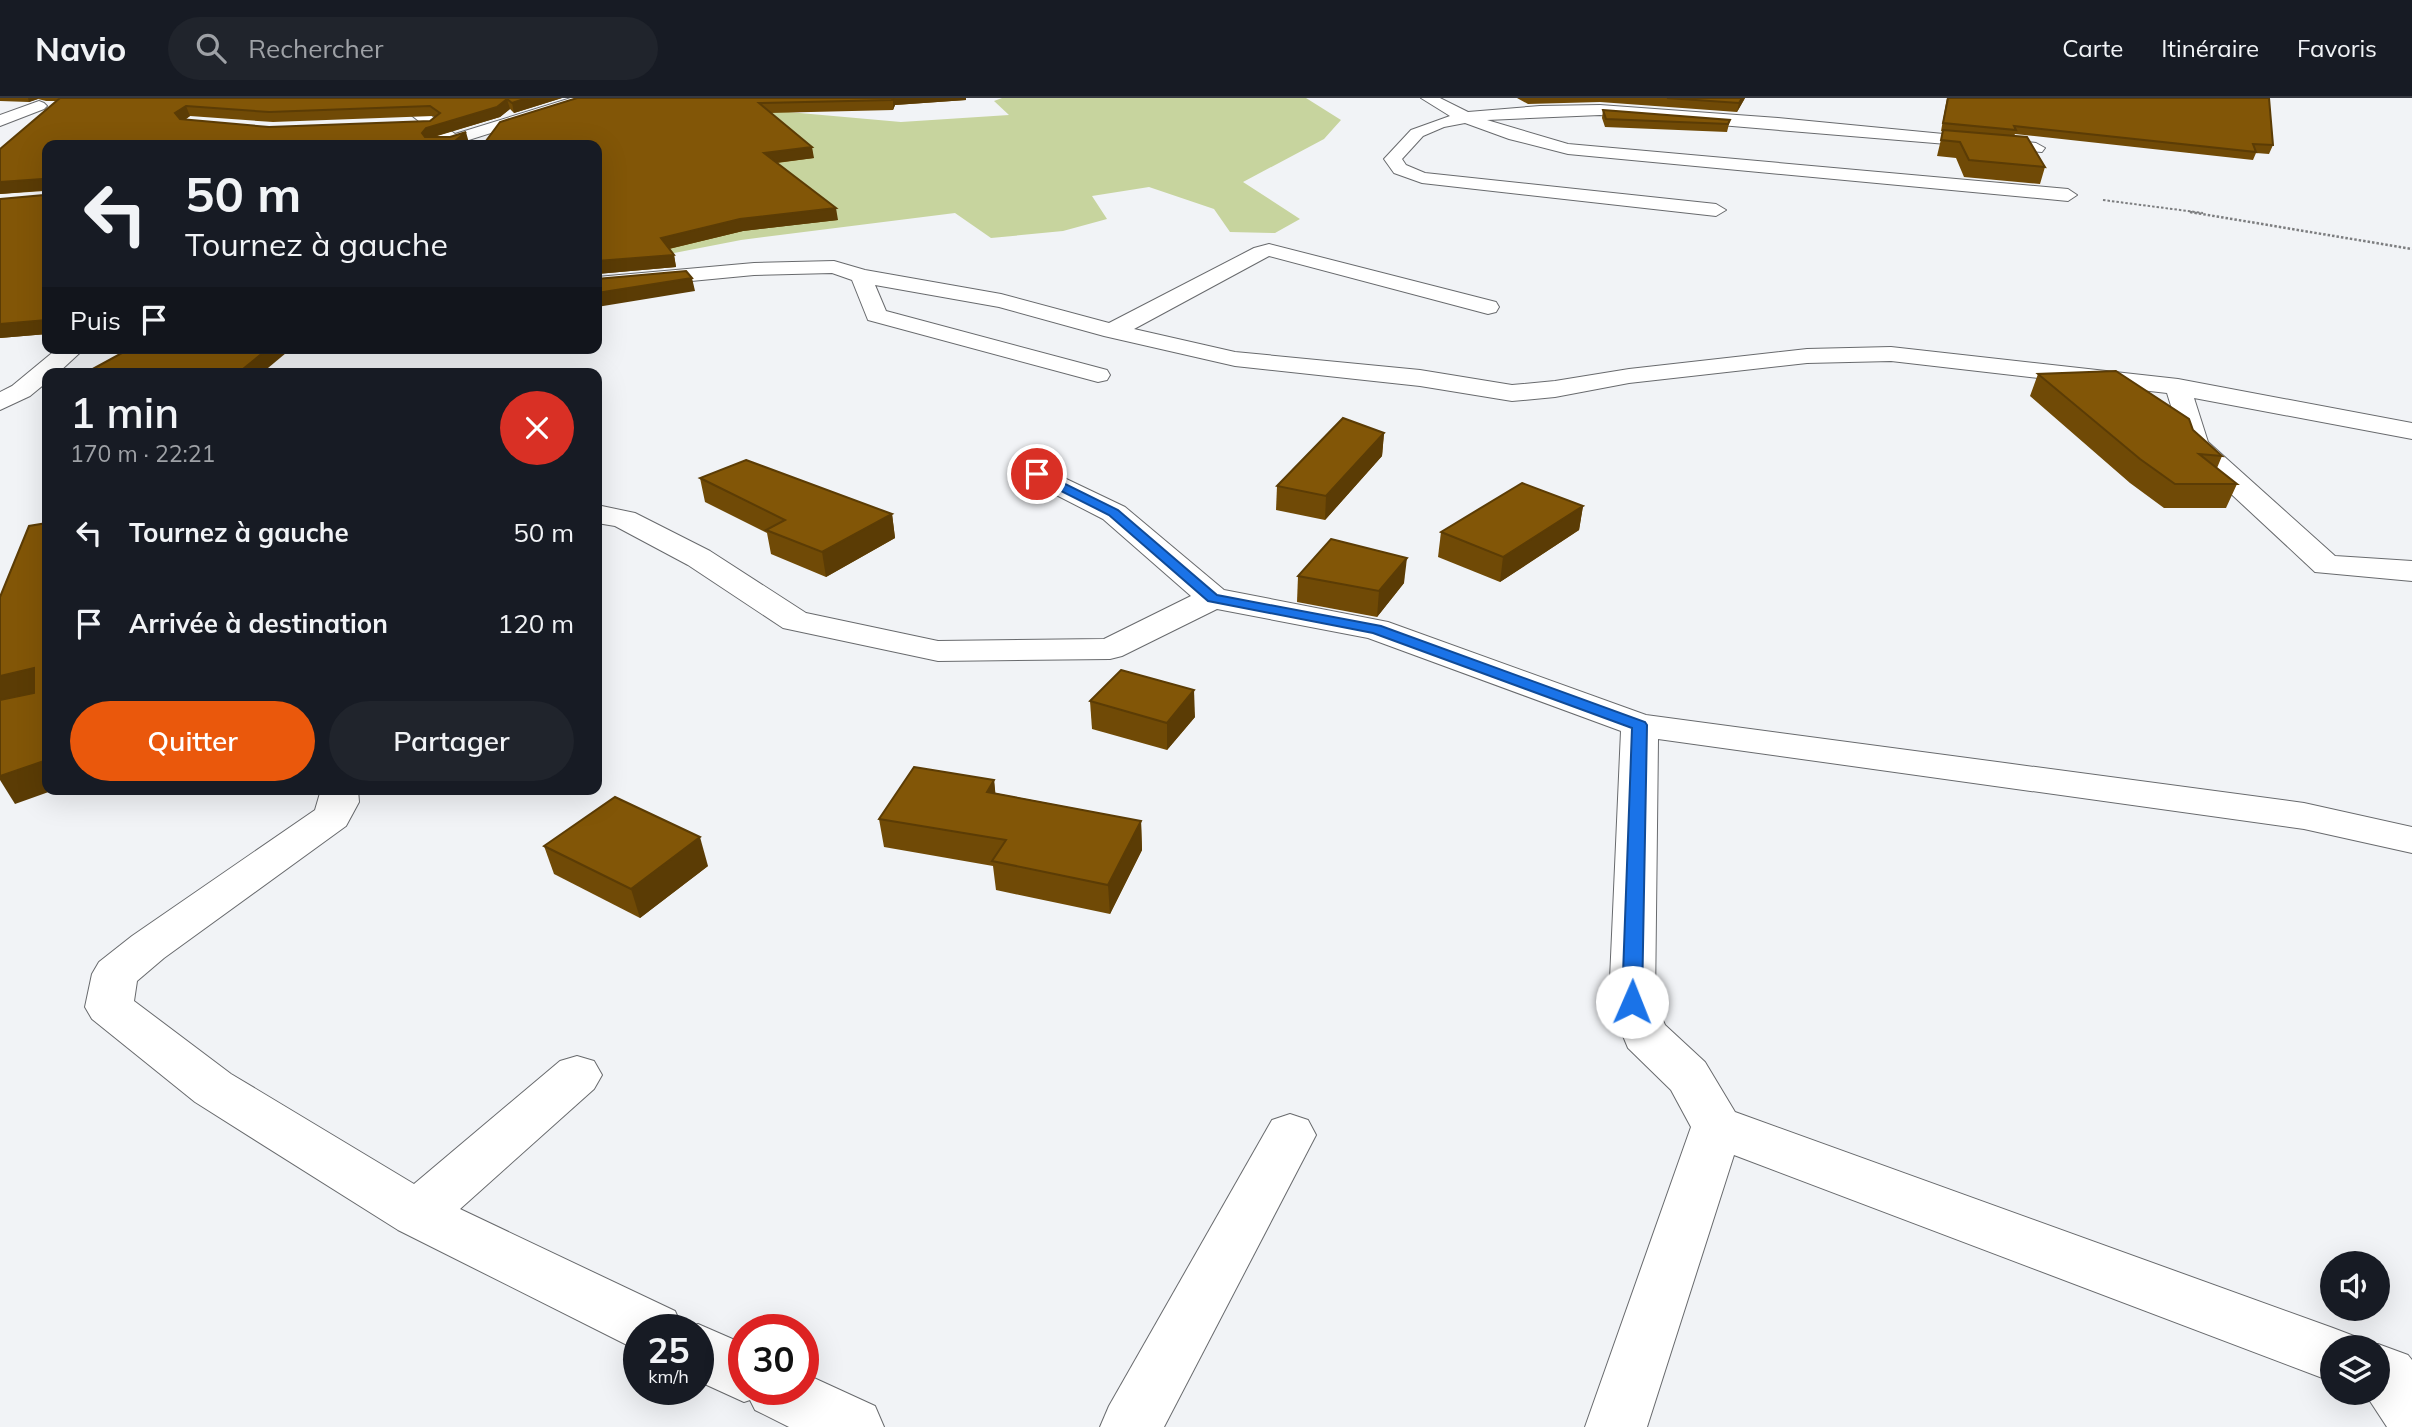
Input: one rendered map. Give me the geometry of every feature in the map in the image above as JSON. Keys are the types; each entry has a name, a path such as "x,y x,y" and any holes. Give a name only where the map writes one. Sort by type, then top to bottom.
{"street":[{"path":"398,98 433,124 442,140"},
{"path":"454,140 587,98"},
{"path":"1429,98 1469,117 1542,144 1568,149 2067,195"},
{"path":"0,121 39,106"},
{"path":"1716,210 1422,178 1409,174 1394,164 1393,159 1417,133 1439,124 1469,117 1600,110 1778,123 2036,149"},
{"path":"402,125 433,124"},
{"path":"1112,331 1269,250 1488,307"},
{"path":"602,280 754,269 834,267 861,276 1001,301 1112,331 1235,359 1420,379 1512,393 1555,389 1629,376 1807,356 1891,354 2178,387 2412,431"},
{"path":"861,276 876,315 1098,375"},
{"path":"47,368 65,354"},
{"path":"10,396 42,372"},
{"path":"2178,387 2195,445 2326,565 2412,571"},
{"path":"10,396 42,393"},
{"path":"1037,474 1114,513 1213,598 1376,629 1640,725 2304,816 2412,840"},
{"path":"602,515 624,519 699,558 795,621 938,651 1110,649 1213,598"},
{"path":"1640,725 1632,1002 1645,1034 1688,1076 1717,1127 2320,1350"},
{"path":"340,795 332,817 148,947 115,974 109,1007 213,1088 417,1214 623,1315"},
{"path":"417,1214 577,1075"},
{"path":"1616,1427 1717,1127"},
{"path":"1131,1427 1290,1135"},
{"path":"2390,1379 2412,1411"},
{"path":"807,1405 853,1427"}],"path":[{"path":"2067,195 2238,218 2412,249"}],"green space":[{"path":"1002,98 1306,98 1341,120 1324,139 1243,182 1300,219 1275,233 1230,232 1214,209 1149,187 1092,196 1107,219 1063,231 991,238 955,213 741,240 602,267 602,140 588,140 777,111 901,122 1009,115 994,101"}],"building":[{"path":"60,98 527,98 512,103 507,99 497,107 426,128 422,133 425,137 450,137 466,132 456,140 42,140 42,179 0,182 0,149","holes":["186,106 269,112 430,106 440,113 430,121 269,127 180,119 175,113"]},
{"path":"577,98 893,98 759,103 812,147 764,153 836,208 740,219 661,238 674,255 602,261 602,140 487,140 500,122"},
{"path":"1667,98 1742,98 1739,103"},
{"path":"1948,98 2269,98 2273,145 2253,144 2256,152 2014,126 2016,130 1943,123"},
{"path":"1603,110 1730,120 1728,124 1606,119"},
{"path":"1943,130 2027,137 2045,167 1969,160 1960,142 1941,140"},
{"path":"42,195 42,320 0,324 0,199"},
{"path":"686,271 692,278 602,292 602,279"},
{"path":"120,354 262,354 244,368 94,368"},
{"path":"2116,371 2189,419 2193,430 2222,456 2199,454 2237,484 2175,484 2140,459 2038,374"},
{"path":"1343,418 1384,433 1326,496 1277,486"},
{"path":"746,460 892,514 822,552 766,530 785,520 700,478"},
{"path":"1522,483 1583,506 1503,557 1441,532"},
{"path":"42,524 42,762 0,776 0,700 34,693 34,668 0,676 0,597 29,526"},
{"path":"1331,539 1407,558 1379,591 1298,576"},
{"path":"1121,670 1194,690 1167,723 1090,701"},
{"path":"914,767 994,780 987,792 1141,821 1108,885 992,861 1006,840 879,819"},
{"path":"615,797 700,837 631,889 544,846"}],"route":[{"path":"1037,474 1114,513 1213,598 1376,629 1640,725 1632,1002"}]}
